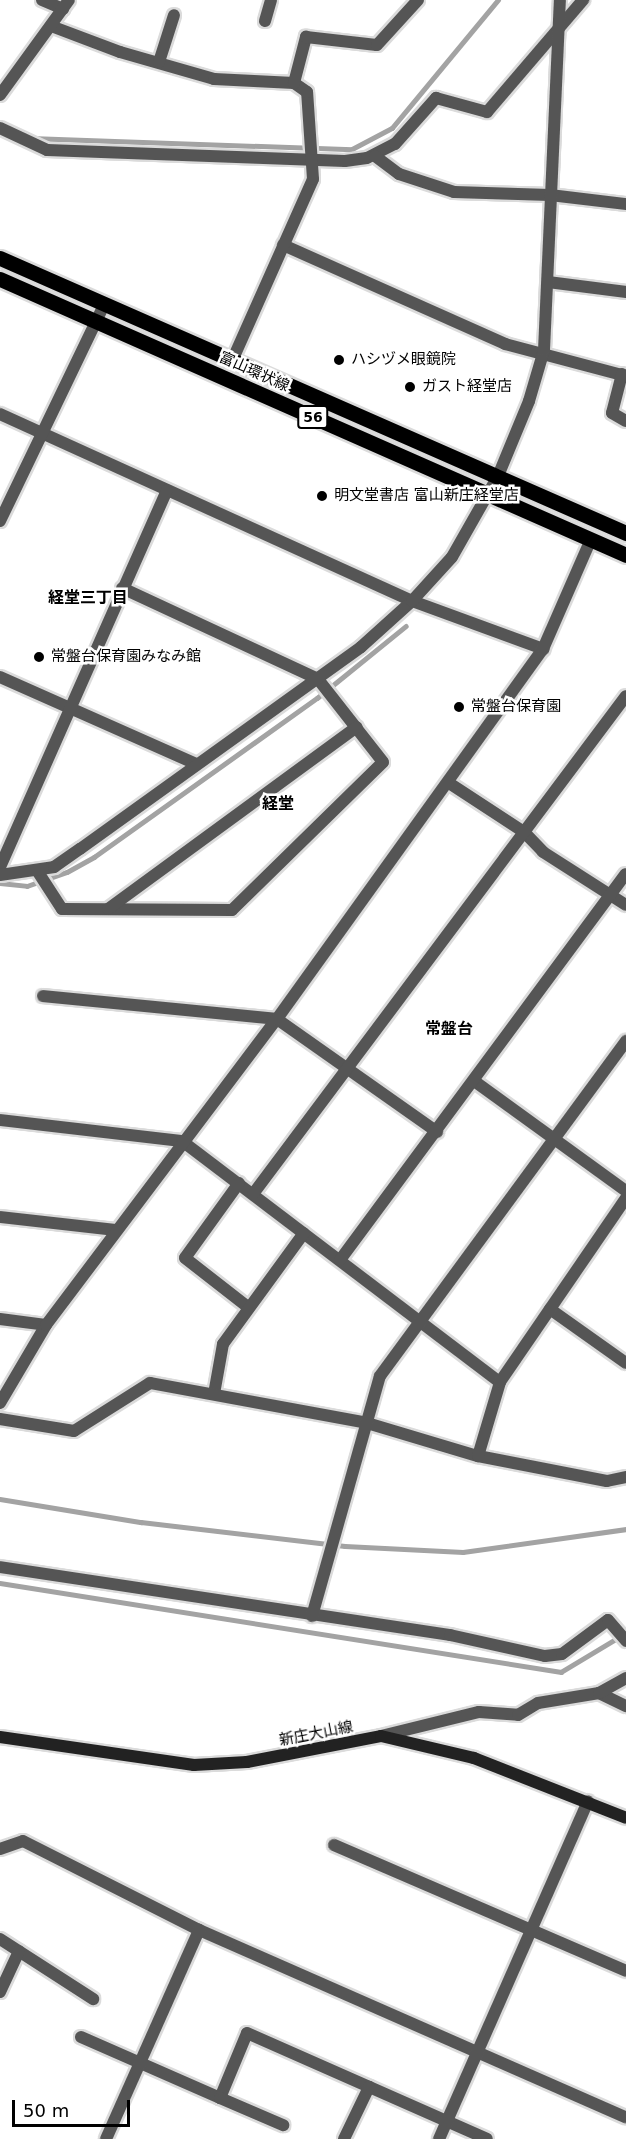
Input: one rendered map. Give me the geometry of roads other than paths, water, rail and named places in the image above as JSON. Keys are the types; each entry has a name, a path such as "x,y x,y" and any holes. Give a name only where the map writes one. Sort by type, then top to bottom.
{"main road":[{"name":"富山環状線","path":"0,258 626,533"},
{"name":"富山環状線","path":"0,279 626,555"},
{"name":"新庄大山線","path":"0,1737 194,1766 247,1762 381,1736 474,1758 588,1801 626,1818"}],"street":[{"path":"0,95 66,4 42,0"},
{"path":"265,21 271,0"},
{"path":"294,82 306,37 376,45 418,0"},
{"path":"0,875 38,872 54,867 80,849 318,679 412,601 452,557 498,476 529,401 542,354 548,282 560,0"},
{"path":"0,128 47,150 345,161 375,156 395,144 436,98 487,112 583,0"},
{"path":"159,62 174,15"},
{"path":"51,26 214,80 294,82 307,92 313,179 232,361"},
{"path":"375,156 399,174 454,192 550,195 626,204"},
{"path":"284,245 505,344 624,375 612,413 626,421"},
{"path":"548,282 626,292"},
{"path":"0,520 104,305"},
{"path":"0,414 412,601 543,649"},
{"path":"0,867 167,490"},
{"path":"0,1403 46,1325 182,1141 277,1019 363,894 449,783 543,649 591,539"},
{"path":"38,872 62,909 232,910 383,762 318,679 122,588"},
{"path":"0,677 196,764"},
{"path":"253,1194 347,1072 626,696"},
{"path":"108,909 357,727"},
{"path":"449,783 524,832 543,852 626,905"},
{"path":"340,1260 626,874"},
{"path":"43,996 277,1019 347,1072 437,1132"},
{"path":"312,1616 380,1376 422,1322 626,1041"},
{"path":"474,1081 626,1191"},
{"path":"0,1120 182,1141 501,1382"},
{"path":"239,1183 185,1258 248,1307"},
{"path":"478,1456 501,1382 626,1198"},
{"path":"0,1217 116,1230"},
{"path":"214,1394 223,1344 304,1233"},
{"path":"550,1309 626,1363"},
{"path":"0,1319 46,1325"},
{"path":"0,1419 74,1431 150,1383 367,1423 478,1456 607,1481 626,1477"},
{"path":"0,1567 312,1616 450,1635 545,1656 562,1654 608,1620 626,1641"},
{"path":"381,1736 479,1712 518,1715 538,1703 599,1693 626,1678"},
{"path":"599,1693 626,1706"},
{"path":"439,2139 475,2050 588,1801"},
{"path":"0,1849 23,1841 199,1930 626,2117"},
{"path":"334,1845 626,1971"},
{"path":"106,2139 199,1930"},
{"path":"0,1939 93,2000"},
{"path":"0,1992 19,1951"},
{"path":"220,2098 247,2033 487,2139"},
{"path":"81,2037 283,2125"},
{"path":"344,2139 369,2087"}],"waterway":[{"path":"30,138 352,149 392,128 498,0"},
{"path":"0,883 27,886 67,872 94,857 317,698 406,626"},
{"path":"0,1499 141,1522 345,1546 463,1552 626,1529"},
{"path":"0,1583 561,1672 619,1637"}],"place":[{"name":"ハシヅメ眼鏡院","path":"339,360"},
{"name":"ガスト経堂店","path":"410,387"},
{"name":"明文堂書店 富山新庄経堂店","path":"322,496"},
{"name":"常盤台保育園みなみ館","path":"39,657"},
{"name":"常盤台保育園","path":"459,707"}],"district":[{"name":"経堂三丁目","path":"88,598"},
{"name":"経堂","path":"278,804"},
{"name":"常盤台","path":"449,1029"}]}
